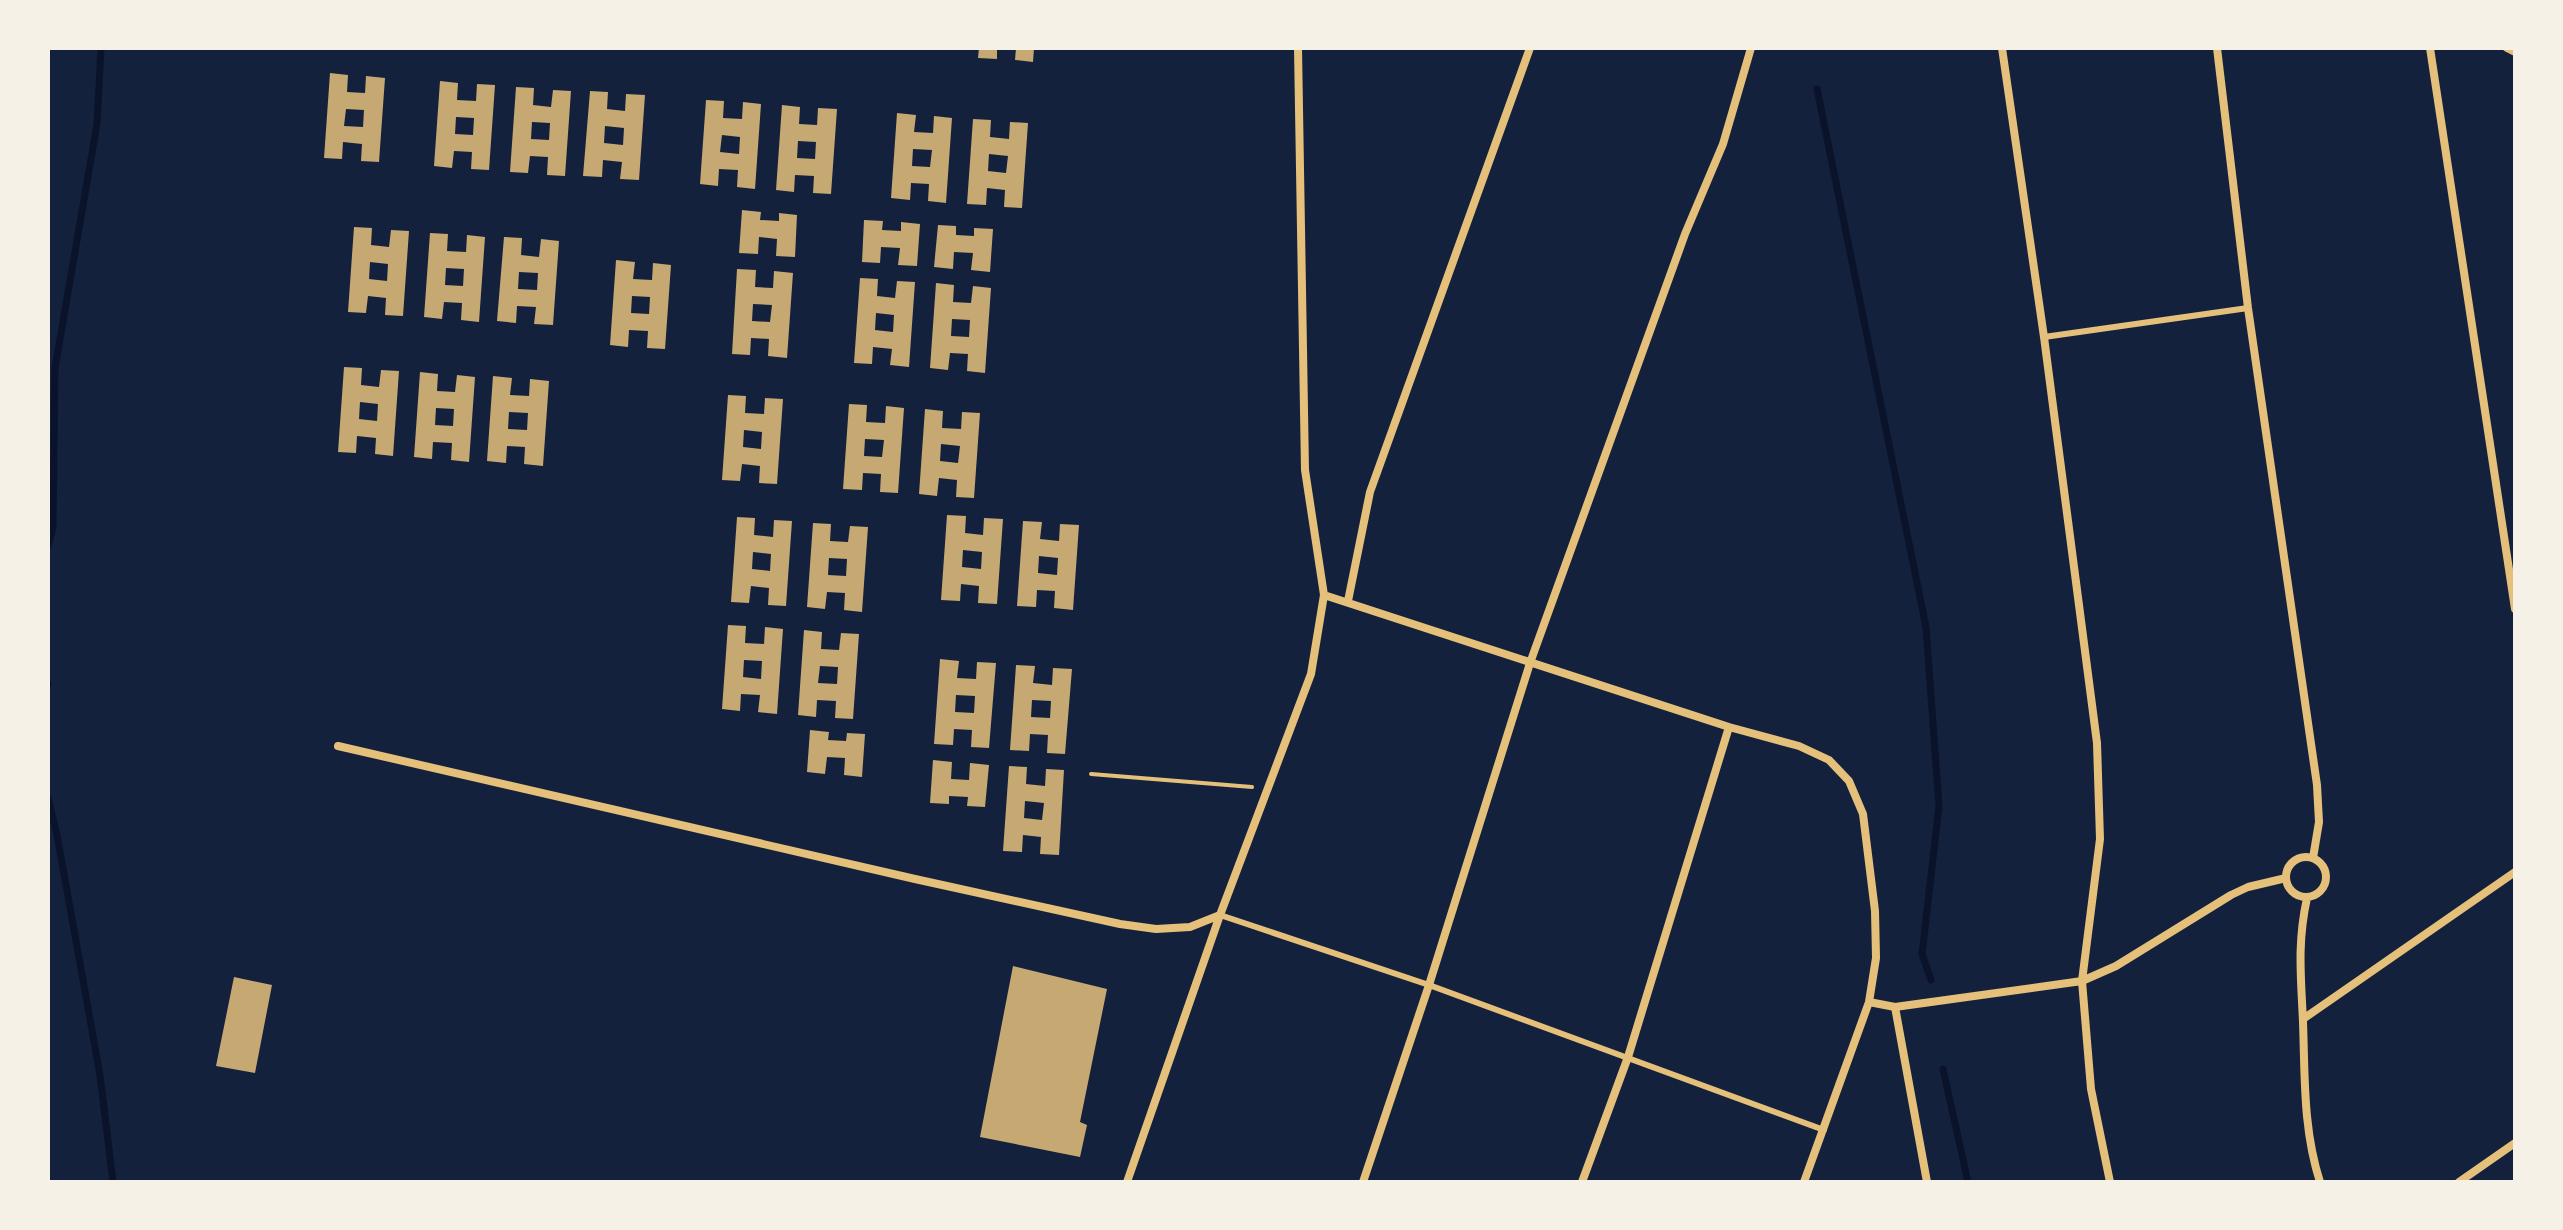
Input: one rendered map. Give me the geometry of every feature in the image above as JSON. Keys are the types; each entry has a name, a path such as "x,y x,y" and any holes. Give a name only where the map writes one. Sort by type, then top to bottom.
{"street":[{"path":"1127,1182 1220,915 1311,674 1324,595 1305,470 1298,48"},
{"path":"1348,601 1370,492 1530,48"},
{"path":"1363,1182 1429,985 1530,663 1685,234 1723,144 1751,48"},
{"path":"2002,48 2044,337 2097,743 2100,839 2082,981 2091,1089 2110,1182"},
{"path":"2217,48 2248,308 2317,785 2319,822 2313,858"},
{"path":"2430,48 2515,609"},
{"path":"2507,48 2515,52"},
{"path":"1324,595 1729,727 1799,746 1829,760 1849,781 1863,814 1875,911 1876,958 1869,1002 1804,1182"},
{"path":"1582,1182 1628,1057 1729,727"},
{"path":"338,746 1120,924 1156,929 1190,927 1220,915"},
{"path":"2313,858 2325,869 2326,884 2315,896 2307,898 2292,893 2286,878 2291,864 2297,859 2313,858"},
{"path":"2303,1019 2515,872"},
{"path":"1869,1002 1895,1007 2082,981 2116,966 2231,895 2248,887 2286,878"},
{"path":"2307,898 2298,955 2305,1113 2320,1182"},
{"path":"1895,1007 1927,1182"},
{"path":"2459,1182 2515,1143"}],"lane":[{"path":"2044,337 2248,308"},
{"path":"1220,915 1429,985 1824,1130"}],"path":[{"path":"1091,774 1267,789"}],"building":[{"path":"979,48 997,48 997,59 978,58"},
{"path":"1016,48 1034,48 1033,62 1015,60"},
{"path":"330,73 348,75 347,92 365,93 366,76 385,78 379,162 361,161 362,144 343,142 342,159 324,158","holes":["346,109 364,110 363,127 344,126"]},
{"path":"440,81 458,83 457,100 476,101 477,84 495,85 489,170 471,169 472,152 454,151 452,168 434,166","holes":["456,117 474,118 473,135 455,134"]},
{"path":"516,87 534,88 533,105 551,107 553,90 571,91 565,176 547,175 548,157 530,156 528,173 510,172","holes":["532,122 550,123 549,140 531,139"]},
{"path":"590,91 608,92 607,109 625,111 626,94 645,95 639,180 620,179 622,162 603,160 602,177 583,176","holes":["605,126 624,128 623,145 604,143"]},
{"path":"706,100 724,101 723,118 742,119 743,102 761,104 755,189 737,187 738,170 719,169 718,186 700,184","holes":["722,135 740,137 739,154 720,152"]},
{"path":"782,105 800,107 799,124 817,125 818,108 837,109 831,194 813,193 814,176 795,175 794,192 776,190","holes":["798,141 816,142 815,159 797,158"]},
{"path":"897,113 916,115 914,132 933,133 934,116 952,118 946,203 928,201 929,184 911,183 910,200 891,198","holes":["913,149 932,150 930,167 912,166"]},
{"path":"973,119 991,120 990,137 1009,139 1010,122 1028,123 1022,208 1004,207 1005,190 987,188 986,205 967,204","holes":["989,154 1008,156 1006,173 988,171"]},
{"path":"742,210 761,212 760,220 779,221 779,213 797,215 795,257 776,256 777,239 759,237 758,254 739,253"},
{"path":"864,220 883,221 882,230 901,231 901,222 920,224 917,266 898,265 900,248 881,247 880,263 862,262"},
{"path":"938,225 956,226 956,235 974,236 974,228 993,229 990,272 971,270 973,253 954,252 953,269 934,267"},
{"path":"354,227 372,228 371,245 389,247 391,230 409,231 403,316 385,315 386,298 368,296 366,313 348,312","holes":["370,262 388,264 387,281 369,279"]},
{"path":"430,233 448,234 447,251 466,252 467,235 485,237 479,322 461,320 462,303 444,302 442,319 424,317","holes":["446,268 464,269 463,286 445,285"]},
{"path":"504,237 522,238 521,255 539,257 541,239 559,241 553,325 534,324 536,307 517,306 516,323 497,321","holes":["519,272 538,273 537,290 518,289"]},
{"path":"616,260 635,262 633,279 652,280 653,263 671,265 665,349 647,348 648,331 629,330 628,347 610,345","holes":["632,296 650,297 649,314 631,313"]},
{"path":"737,269 756,270 755,287 773,288 774,271 793,273 787,358 768,356 769,339 751,338 750,355 732,354","holes":["753,304 772,305 770,322 752,321"]},
{"path":"860,278 878,279 877,296 895,298 897,281 915,282 909,367 890,365 892,349 873,347 872,364 854,363","holes":["876,313 894,315 893,332 875,330"]},
{"path":"936,283 954,285 953,302 971,303 973,286 991,288 985,373 967,371 968,354 950,353 948,370 930,368","holes":["952,319 970,320 969,337 951,336"]},
{"path":"344,367 362,368 361,385 379,387 381,370 399,371 393,456 375,454 376,438 357,436 356,453 338,452","holes":["360,402 378,404 377,421 359,419"]},
{"path":"420,372 438,374 437,391 455,392 457,375 475,377 469,462 451,460 452,443 433,442 432,459 414,457","holes":["436,408 454,409 453,426 435,425"]},
{"path":"493,376 512,378 510,395 529,396 530,379 549,381 543,466 524,464 525,447 507,446 506,463 487,461","holes":["509,412 528,413 527,430 508,429"]},
{"path":"728,395 746,396 745,413 764,414 765,398 783,399 777,484 759,483 760,466 742,464 740,481 722,480","holes":["744,430 762,432 761,449 743,447"]},
{"path":"849,404 867,405 866,422 885,423 886,406 904,408 898,493 880,492 881,474 863,473 862,490 843,489","holes":["865,439 884,440 882,457 864,456"]},
{"path":"925,409 943,411 942,428 961,429 962,412 980,413 974,498 956,497 957,480 939,478 937,496 919,494","holes":["941,444 960,446 958,463 940,461"]},
{"path":"947,515 966,516 965,533 983,535 984,518 1003,519 997,604 978,603 979,586 961,584 960,601 941,600","holes":["963,550 982,552 981,569 962,567"]},
{"path":"737,517 755,518 754,535 773,537 774,520 792,521 786,606 768,605 769,588 751,586 749,603 731,602","holes":["753,552 771,554 770,571 752,569"]},
{"path":"1023,521 1042,522 1040,539 1059,541 1060,524 1079,525 1073,610 1054,608 1055,591 1037,590 1036,607 1017,606","holes":["1039,556 1058,558 1057,575 1038,573"]},
{"path":"813,523 831,524 830,541 848,542 850,526 868,527 862,612 844,610 845,593 827,592 825,609 807,607","holes":["829,558 847,559 846,576 828,575"]},
{"path":"728,625 746,626 745,643 764,644 765,627 783,629 777,714 758,712 760,695 741,694 740,711 722,709","holes":["744,660 762,661 761,679 743,677"]},
{"path":"804,630 822,632 821,649 839,650 841,633 859,634 853,719 835,718 836,701 817,700 816,717 798,715","holes":["820,666 838,667 837,684 818,683"]},
{"path":"940,659 959,661 957,678 976,679 977,662 996,663 989,748 971,747 972,730 954,729 953,745 934,744","holes":["956,695 975,696 974,713 955,712"]},
{"path":"1016,665 1035,666 1033,683 1052,685 1053,668 1072,669 1065,754 1047,753 1048,735 1030,734 1029,751 1010,750","holes":["1032,700 1051,701 1050,718 1031,717"]},
{"path":"810,730 829,732 828,740 846,741 847,733 865,734 862,777 844,775 845,758 827,757 825,774 807,772"},
{"path":"933,760 952,762 951,779 969,780 970,763 989,765 985,807 967,806 968,797 949,796 949,804 930,803"},
{"path":"1009,766 1027,767 1026,784 1045,786 1046,769 1064,770 1059,855 1040,854 1041,837 1023,835 1022,852 1003,851","holes":["1025,801 1044,803 1042,820 1024,818"]},
{"path":"1013,966 1107,989 1080,1122 1087,1125 1080,1157 980,1137"},
{"path":"234,977 272,985 255,1073 216,1066"}],"waterway":[{"path":"48,546 53,528 55,368 97,124 101,48"},
{"path":"1817,89 1926,627 1939,806 1922,954 1931,980"},
{"path":"48,798 100,1075 113,1182"},
{"path":"1943,1069 1968,1182"}]}
